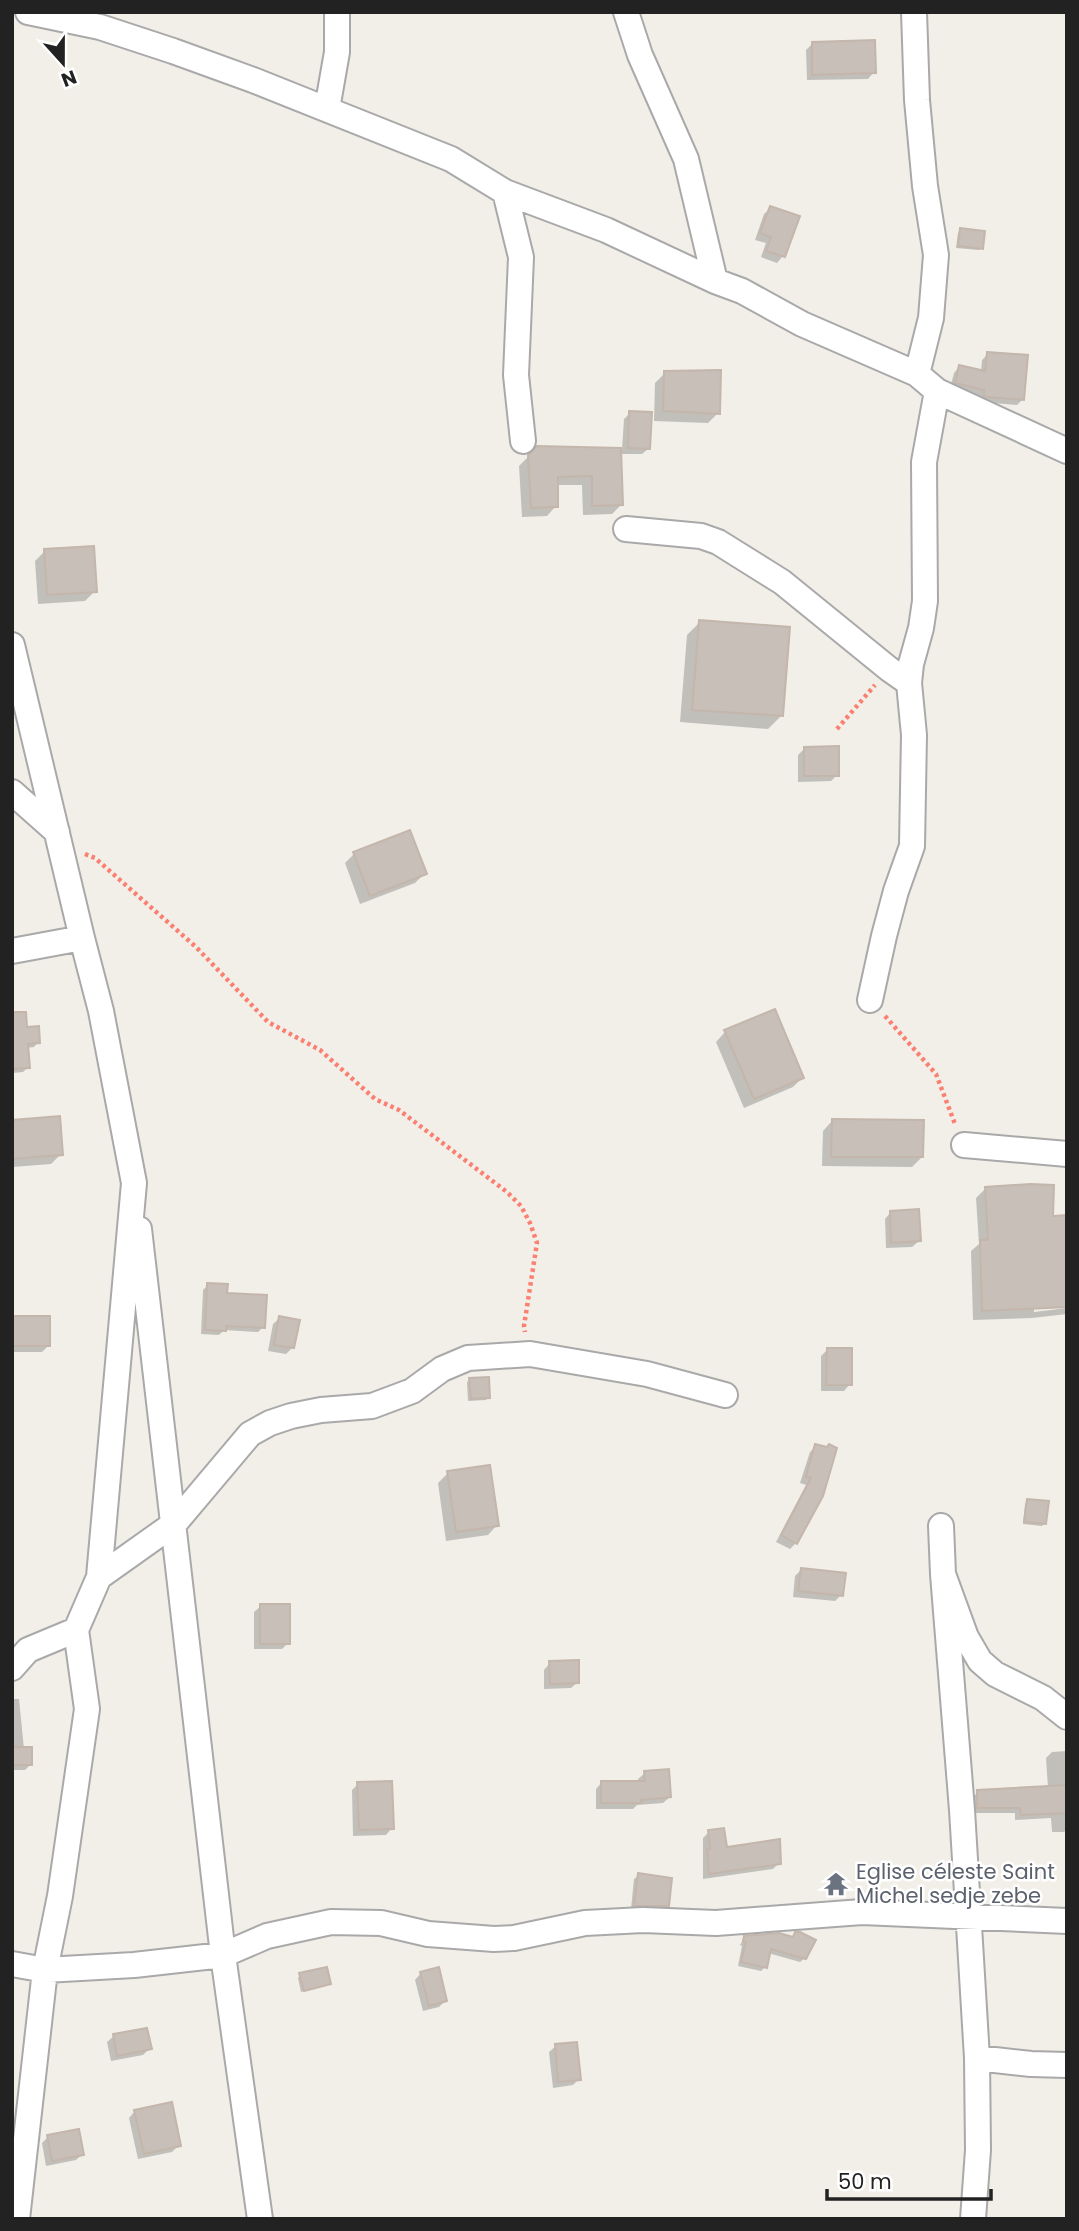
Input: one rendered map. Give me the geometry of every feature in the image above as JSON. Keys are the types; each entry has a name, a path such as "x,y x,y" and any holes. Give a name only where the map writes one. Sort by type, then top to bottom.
{"street":[{"path":"28,12 102,20 451,159 505,192 606,230 742,291 802,324 917,374 937,391 1067,451"},
{"path":"327,109 337,52 337,12"},
{"path":"626,12 640,55 686,159 715,281"},
{"path":"914,12 917,100 925,186 936,255 931,318 917,374"},
{"path":"505,192 522,257 516,375 523,441"},
{"path":"870,1000 884,936 912,846 914,735 909,683 925,601 924,462 937,391"},
{"path":"626,529 701,536 718,542 782,582 909,683"},
{"path":"12,645 101,1011 134,1183 223,1955 260,2219"},
{"path":"12,792 59,838"},
{"path":"12,951 82,938"},
{"path":"964,1145 1067,1154"},
{"path":"17,2219 45,1970 60,1896 87,1710 76,1630 99,1577 134,1183"},
{"path":"99,1577 175,1522 250,1434 270,1423 321,1410 372,1406 412,1391 442,1369 468,1358 530,1354 647,1374 725,1395"},
{"path":"941,1526 975,2008 978,2150 973,2219"},
{"path":"943,1574 966,1637 980,1661 995,1674 1043,1698 1067,1717"},
{"path":"12,1668 28,1650 76,1630"},
{"path":"12,1964 45,1970 134,1965 223,1955 267,1936 331,1922 381,1923 428,1934 494,1939 514,1938 585,1923 643,1920 716,1923 862,1912 1067,1921"},
{"path":"976,2058 1067,2065"}],"path":[{"path":"837,729 889,669"},
{"path":"59,838 95,858 196,947 268,1022 320,1050 375,1098 399,1110 507,1192 521,1206 537,1243 524,1326 530,1354"},
{"path":"870,1000 936,1074 964,1145"}],"building":[{"path":"875,40 876,73 812,75 812,42"},
{"path":"770,206 800,216 785,257 766,251 771,237 760,233"},
{"path":"960,228 985,231 983,249 958,246"},
{"path":"987,352 1028,355 1024,400 986,397 984,390 955,383 959,365 985,371"},
{"path":"721,370 720,414 663,411 664,371"},
{"path":"629,411 652,412 650,449 628,448"},
{"path":"537,446 621,448 623,505 592,506 592,476 558,477 558,507 531,508 528,455"},
{"path":"94,546 97,592 47,595 44,549"},
{"path":"699,620 790,627 783,716 692,710"},
{"path":"839,746 839,776 804,776 804,747"},
{"path":"410,830 427,874 370,896 353,852"},
{"path":"775,1009 804,1078 754,1099 724,1030"},
{"path":"12,1012 26,1012 27,1027 39,1026 40,1043 28,1044 30,1068 12,1069"},
{"path":"60,1116 63,1155 12,1159 12,1120"},
{"path":"832,1119 924,1120 923,1157 831,1157"},
{"path":"1054,1185 1053,1216 1067,1215 1067,1307 982,1311 980,1240 988,1240 985,1187"},
{"path":"919,1209 921,1241 891,1243 890,1211"},
{"path":"207,1283 228,1284 227,1293 267,1295 265,1328 226,1326 226,1331 205,1330"},
{"path":"12,1316 50,1316 50,1346 12,1346"},
{"path":"279,1316 300,1320 294,1348 274,1345"},
{"path":"827,1348 852,1348 852,1385 826,1385"},
{"path":"489,1377 490,1398 471,1399 469,1378"},
{"path":"815,1444 827,1447 829,1444 837,1448 823,1496 797,1544 781,1535 811,1478 806,1476"},
{"path":"490,1465 499,1526 456,1532 447,1471"},
{"path":"1027,1499 1049,1501 1046,1524 1024,1522"},
{"path":"801,1568 846,1573 843,1596 798,1591"},
{"path":"260,1604 290,1604 290,1644 260,1644"},
{"path":"579,1660 579,1683 550,1684 549,1661"},
{"path":"12,1747 32,1747 32,1765 12,1765"},
{"path":"669,1769 671,1797 641,1800 641,1803 601,1803 601,1781 645,1781 644,1771"},
{"path":"392,1781 394,1829 359,1830 357,1782"},
{"path":"1067,1785 1067,1813 1021,1815 1020,1808 977,1808 977,1790"},
{"path":"724,1828 727,1847 780,1839 781,1864 709,1874 708,1830"},
{"path":"638,1873 672,1878 669,1906 634,1906"},
{"path":"795,1932 816,1940 806,1959 771,1949 767,1968 741,1962 746,1942 743,1941 744,1936 779,1933 793,1937"},
{"path":"327,1967 331,1984 304,1991 299,1973"},
{"path":"439,1967 447,2001 429,2006 420,1972"},
{"path":"147,2028 152,2049 117,2056 113,2034"},
{"path":"577,2042 581,2080 558,2082 555,2044"},
{"path":"172,2102 181,2146 144,2154 134,2110"},
{"path":"79,2129 84,2155 52,2161 47,2135"}],"place":[{"name":"Eglise céleste Saint Michel sedje zebe","path":"836,1884"}]}
